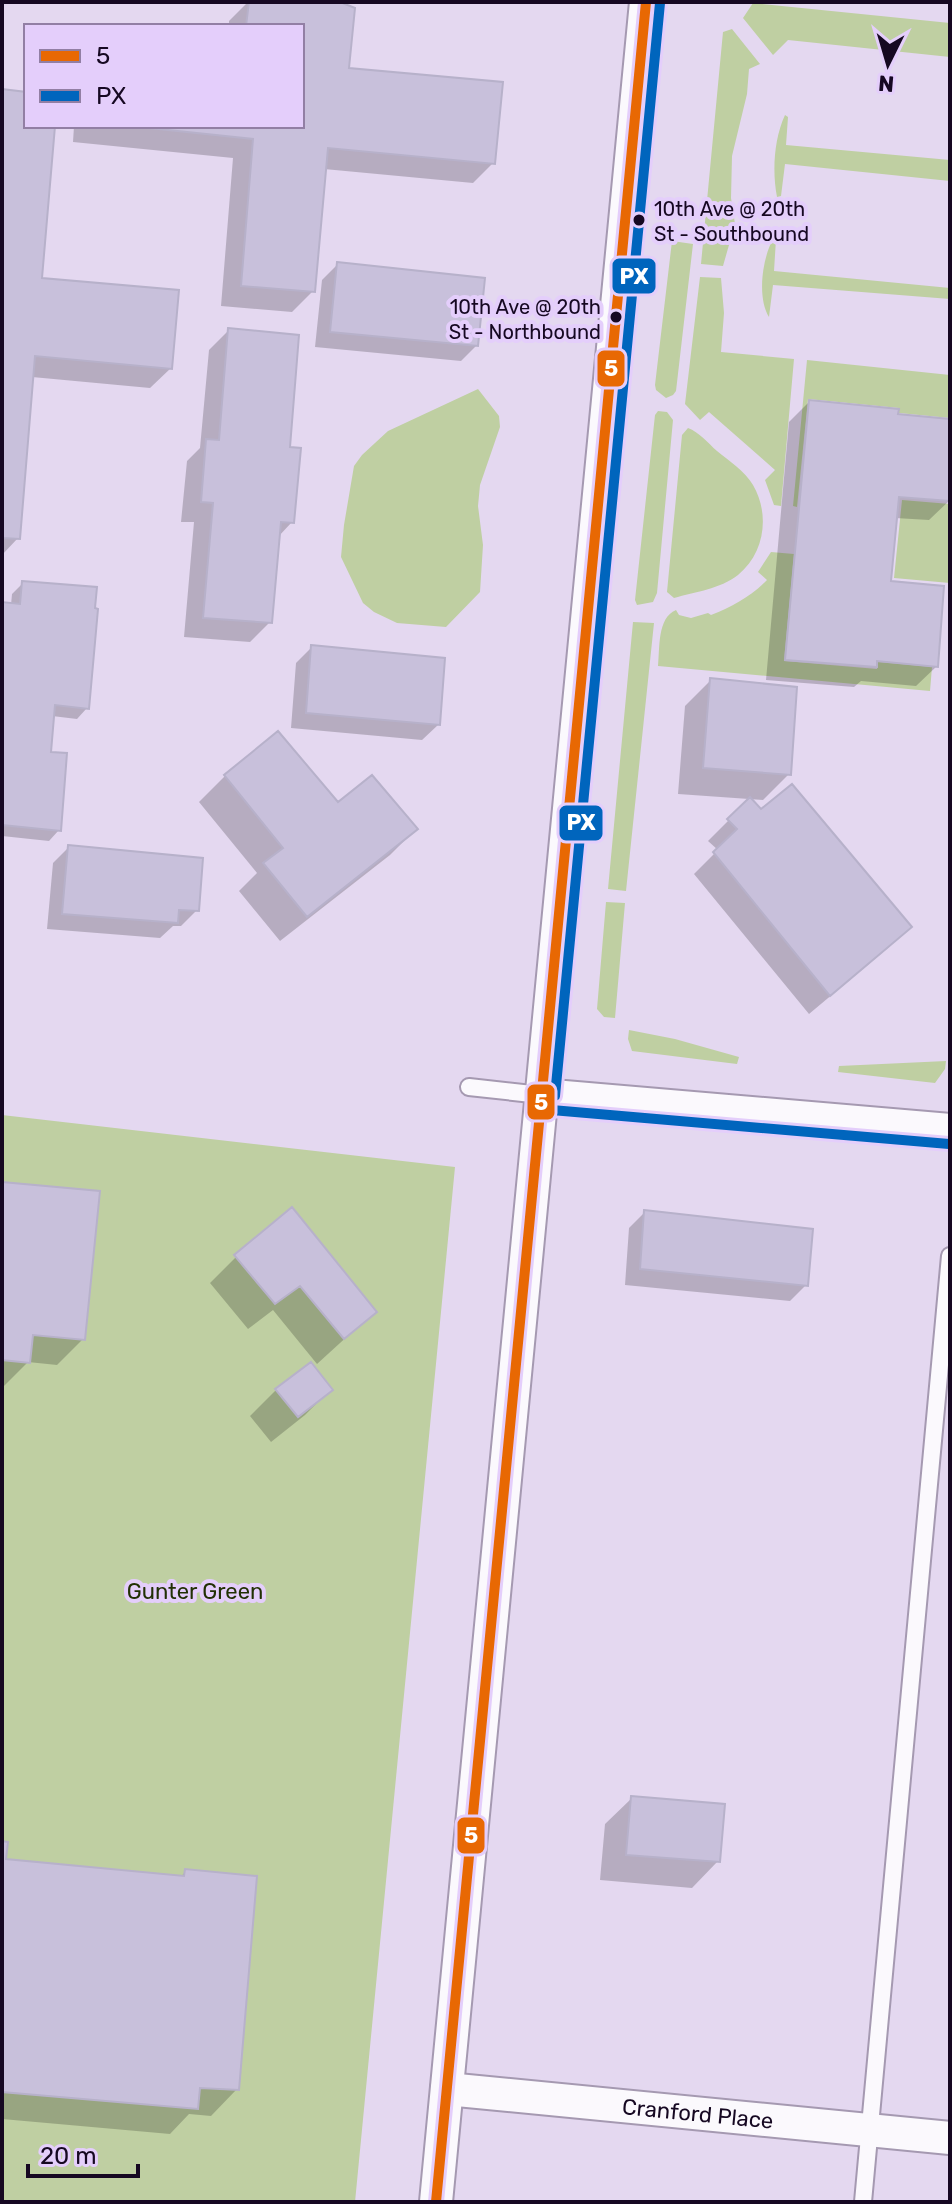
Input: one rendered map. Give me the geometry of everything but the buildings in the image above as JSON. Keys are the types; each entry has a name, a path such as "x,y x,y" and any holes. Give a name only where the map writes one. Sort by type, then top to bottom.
{"street":[{"path":"436,2202 646,2"},
{"path":"541,1095 950,1130"},
{"name":"Cranford Place","path":"447,2089 950,2138"}],"lane":[{"path":"469,1087 541,1095"},
{"path":"863,2202 950,1256"}],"green space":[{"path":"753,3 950,23 950,57 788,40 773,55 743,18"},
{"path":"732,29 760,64 749,69 747,94 732,156 731,198 735,224 723,266 701,264 723,32"},
{"path":"785,115 788,117 786,145 950,160 950,181 785,164 781,196 777,197 775,155"},
{"path":"773,239 776,239 774,271 950,288 950,299 773,285 769,317 763,300 762,278"},
{"path":"672,241 693,244 676,391 666,398 656,390 655,385"},
{"path":"700,277 721,278 724,313 721,352 794,359 781,506 774,505 765,480 775,470 709,412 700,420 685,404"},
{"path":"807,360 950,375 950,418 899,413 899,408 808,399 797,507 793,506"},
{"path":"478,389 499,416 500,427 480,485 478,506 483,545 480,592 446,627 397,623 363,603 341,557 354,466 388,431"},
{"path":"658,411 667,412 673,420 657,593 653,602 637,605 635,600 655,415"},
{"path":"688,428 750,480 762,508 762,533 754,556 738,575 715,587 674,598 667,592 682,435"},
{"path":"902,500 950,504 950,583 894,578"},
{"path":"771,552 794,554 784,661 877,669 878,662 932,667 930,691 658,666 662,626 670,614 676,610 679,615 691,618 708,613 711,615 741,600 767,580 758,572"},
{"path":"633,622 654,623 626,891 608,889"},
{"path":"606,902 625,903 615,1018 604,1017 597,1009"},
{"path":"629,1030 739,1057 737,1064 632,1051"},
{"path":"946,1061 945,1069 935,1083 838,1072 839,1066"},
{"name":"Gunter Green","path":"2,1115 455,1167 355,2202 2,2202"}],"transit line":[{"name":"5","path":"436,2202 646,2"},
{"name":"PX","path":"555,1096 660,3"},
{"name":"PX","path":"540,1109 949,1144"}],"place":[{"name":"10th Ave @ 20th St - Southbound","path":"639,220"},
{"name":"10th Ave @ 20th St - Northbound","path":"616,317"}]}
